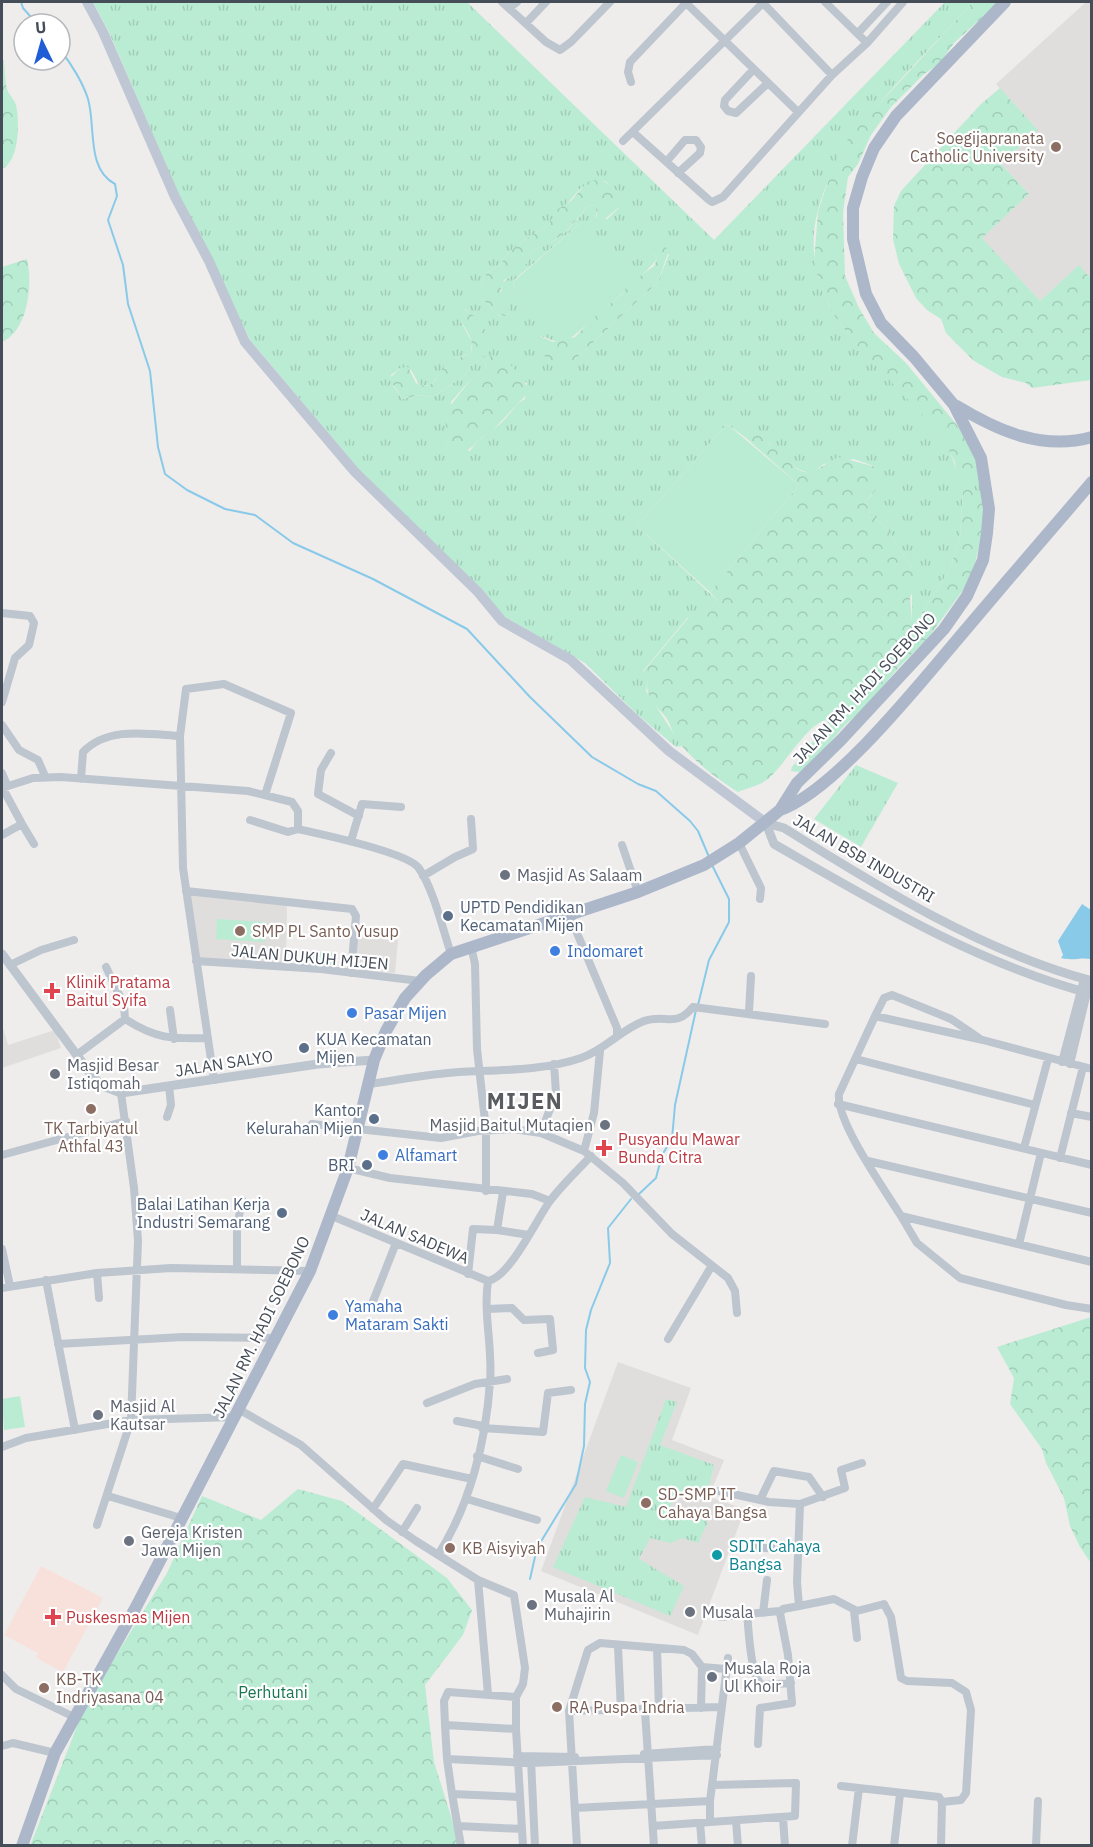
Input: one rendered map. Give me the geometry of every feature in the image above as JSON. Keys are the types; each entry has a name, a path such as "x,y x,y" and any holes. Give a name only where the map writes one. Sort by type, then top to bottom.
{"main road":[{"path":"87,2 103,32 175,197 246,342 355,472 478,592 502,621 571,660 669,751 766,823"},
{"name":"JALAN RM. HADI SOEBONO","path":"22,1845 55,1753 136,1607 277,1338 310,1270 348,1168 374,1060 396,1012 420,981 452,954 638,892 717,859 739,843 780,810 797,783 842,740 944,629 967,596 983,560 989,509 981,458 970,432 954,405 914,357 881,323 871,304 859,271 853,239 853,208 874,148 896,116 975,36 1005,2"},
{"path":"954,405 1005,433 1027,438 1062,441 1092,437"},
{"name":"JALAN RM. HADI SOEBONO","path":"780,810 797,804 858,750 916,688 1092,482"}],"street":[{"path":"502,2 553,47 563,49 610,2"},
{"path":"510,8 517,2"},
{"path":"526,23 546,2"},
{"path":"631,82 628,72 630,62 686,2 797,111"},
{"path":"623,141 763,2 832,75"},
{"path":"825,2 867,43"},
{"path":"858,33 887,2"},
{"path":"634,132 708,200 717,200 730,189 797,111 867,43 898,3"},
{"path":"753,70 724,100 724,106 728,111 736,113 768,83"},
{"path":"667,161 685,140 693,138 700,143 700,153 678,173"},
{"path":"2,613 30,616 34,623 30,645 15,658 2,702"},
{"path":"214,1080 186,891 180,787 180,736 184,691 190,687 224,684 291,712 265,795"},
{"path":"2,724 19,750 38,760 45,776"},
{"path":"81,779 83,752 92,743 124,732 180,736"},
{"path":"331,753 321,770 318,794 359,816"},
{"path":"2,773 4,787 34,844"},
{"path":"4,787 45,776 248,791 292,802 298,811 298,829"},
{"path":"351,841 362,804 401,807"},
{"path":"423,876 454,857 473,849 471,819"},
{"path":"250,820 288,832 298,829 351,841 414,863 423,876 452,954"},
{"name":"JALAN BSB INDUSTRI","path":"766,823 784,828 912,905 1018,956 1088,980"},
{"name":"JALAN BSB INDUSTRI","path":"766,823 774,844 891,911 1013,968 1086,993"},
{"path":"2,835 22,824"},
{"path":"739,843 761,888 760,899"},
{"path":"622,844 638,892"},
{"path":"186,891 352,909 356,916 351,973"},
{"path":"568,914 617,1028 617,1036"},
{"path":"10,965 41,950 74,939"},
{"path":"471,946 475,964 477,1049 486,1130 486,1191"},
{"path":"2,954 103,1086 121,1093 126,1121 138,1241 131,1420 108,1497 97,1525"},
{"name":"JALAN DUKUH MIJEN","path":"196,961 351,973 420,981"},
{"path":"105,966 124,1005 124,1018"},
{"path":"749,1012 752,976"},
{"path":"1066,1063 1088,980"},
{"path":"983,1040 951,1019 892,995 884,998 839,1094 838,1104 843,1118 917,1243 960,1278 1066,1305 1092,1309"},
{"path":"369,1084 554,1064 579,1059 600,1051 617,1036 645,1020 683,1018 693,1007 702,1010 749,1012 825,1024"},
{"path":"170,1010 174,1039"},
{"path":"875,1016 983,1040 1092,1069"},
{"path":"124,1018 144,1031 174,1039 208,1038"},
{"path":"78,1054 124,1018"},
{"path":"438,1555 450,1536 466,1499 483,1427 490,1381 488,1281 510,1263 550,1201 587,1154 594,1113 600,1051"},
{"path":"856,1059 1035,1105"},
{"path":"1024,1148 1048,1059"},
{"name":"JALAN SALYO","path":"121,1093 334,1061 374,1060"},
{"path":"541,1133 551,1113 556,1093 554,1064"},
{"path":"1060,1158 1083,1067"},
{"path":"168,1117 171,1105 169,1086"},
{"path":"838,1104 1092,1165"},
{"path":"1071,1113 1092,1117"},
{"path":"2,1155 126,1121"},
{"path":"312,1124 359,1128 415,1137 441,1138 486,1130 513,1129 541,1133 587,1154 622,1183 672,1234 733,1284 736,1313"},
{"path":"1018,1244 1041,1153"},
{"path":"868,1161 1092,1214"},
{"path":"348,1168 390,1178 541,1196 550,1201"},
{"path":"497,1230 503,1192"},
{"path":"237,1268 237,1227 242,1200"},
{"name":"JALAN SADEWA","path":"332,1216 488,1281"},
{"path":"901,1216 1092,1262"},
{"path":"468,1274 473,1229 529,1235"},
{"path":"350,1304 370,1309 396,1243"},
{"path":"2,1249 6,1287 136,1270 237,1268 310,1270"},
{"path":"668,1340 711,1267"},
{"path":"97,1274 99,1298"},
{"path":"46,1280 75,1430"},
{"path":"488,1310 512,1308 524,1320 550,1319 553,1350 538,1353"},
{"path":"57,1344 135,1338 277,1338"},
{"path":"427,1403 475,1384 507,1379"},
{"path":"457,1421 483,1427 543,1432 548,1393 571,1390"},
{"path":"2,1447 26,1437 131,1420 238,1413 301,1445 402,1532 478,1580 513,1594 525,1668 523,1684 516,1697 517,1759 523,1845"},
{"path":"477,1456 518,1469"},
{"path":"720,1491 760,1500 800,1504 845,1488 841,1472 843,1468 861,1463"},
{"path":"373,1509 403,1464 472,1479"},
{"path":"760,1500 774,1471 809,1477 824,1497"},
{"path":"108,1497 181,1518"},
{"path":"466,1499 537,1520"},
{"path":"799,1606 800,1504"},
{"path":"402,1532 417,1508"},
{"path":"750,1547 798,1550"},
{"path":"478,1580 488,1694"},
{"path":"763,1613 767,1580"},
{"path":"721,1617 780,1611 834,1599 854,1611 879,1603 887,1606 898,1669 903,1680 951,1683 966,1692 971,1710 966,1793 961,1800 942,1802"},
{"path":"758,1744 760,1708 792,1703 780,1611"},
{"path":"854,1611 857,1638"},
{"path":"747,1614 757,1681 764,1685 791,1683"},
{"path":"577,1845 569,1711 586,1654 592,1646 600,1643 689,1652 702,1666 726,1669"},
{"path":"618,1646 621,1711"},
{"path":"657,1648 658,1710"},
{"path":"710,1822 710,1801 728,1658"},
{"path":"701,1708 702,1666"},
{"path":"2,1675 16,1689 74,1717"},
{"path":"462,1845 447,1759 444,1701 446,1692 516,1697"},
{"path":"569,1711 645,1711 721,1707"},
{"path":"645,1711 654,1845"},
{"path":"445,1725 516,1729"},
{"path":"2,1746 13,1743 55,1753"},
{"path":"447,1759 571,1760 717,1752"},
{"path":"531,1760 535,1845"},
{"path":"653,1826 795,1816 796,1783 713,1785"},
{"path":"841,1786 939,1797 942,1802 941,1845"},
{"path":"852,1845 859,1788"},
{"path":"452,1794 519,1797"},
{"path":"894,1845 900,1794"},
{"path":"575,1808 710,1801"},
{"path":"1036,1845 1038,1801"},
{"path":"783,1818 785,1845"},
{"path":"736,1821 738,1845"},
{"path":"700,1823 702,1845"},
{"path":"458,1826 522,1829"}],"shaded area":[{"name":"Soegijapranata Catholic University","path":"1086,2 1091,2 1091,279 1079,266 1040,301 981,238 1029,194 1001,164 1038,130 996,84"},
{"name":"SMP PL Santo Yusup","path":"190,895 287,903 286,965 197,959"},
{"path":"355,937 398,940 395,973 352,970"},
{"path":"2,1025 8,1045 55,1030 61,1048 2,1068"},
{"name":"SD-SMP IT Cahaya Bangsa","path":"618,1362 691,1388 672,1440 724,1460 709,1497 745,1509 698,1635 541,1571"},
{"name":"Puskesmas Mijen","path":"41,1566 103,1598 63,1672 36,1658 38,1653 4,1635"}],"green space":[{"path":"93,2 467,2 714,240 945,2 973,2 899,82 864,124 835,167 818,212 815,259 831,308 870,358 910,397 935,427 953,459 958,477 979,479 983,498 963,492 960,537 950,569 915,623 912,621 912,568 884,525 871,515 866,501 872,495 876,467 854,459 824,464 811,473 794,466 759,436 749,432 746,438 727,424 637,526 717,600 702,624 688,617 643,671 648,679 646,691 682,746 676,747 638,715 585,663 505,617 358,468 250,340 179,195 108,30","holes":["605,181 613,188 619,208 607,219 596,217 596,206 589,205 558,238 534,249 527,263 502,283 501,294 508,302 501,316 485,300 480,286 487,273 501,264 507,254 526,239 547,226 581,188","583,221 558,333 513,285 514,280","653,254 669,254 658,282 572,362 540,336 558,342 566,341 597,316 657,259","465,309 486,331 482,358 470,365 465,375 433,397 418,395 403,399 393,386 391,375 400,368 411,370 420,386 431,385 450,361 471,353 472,342 461,322","486,362 527,383 525,399 516,405 508,416 478,441 470,451 445,444 449,437 451,402 471,379 485,369"]},
{"path":"973,2 999,2 954,43 940,63 923,75 891,107 871,135 858,164 848,177 843,213 845,276 859,308 874,333 906,363 961,430 977,461 979,479 975,481 957,477 955,462 940,434 855,343 836,318 822,291 814,262 818,211 833,167 849,137"},
{"path":"2,56 7,89 16,105 18,121 15,150 8,165 2,169"},
{"path":"1000,88 1038,130 1001,164 1029,194 982,238 1040,301 1079,265 1091,279 1091,380 1032,388 1026,383 1002,377 974,361 946,333 941,319 927,310 916,298 899,264 893,239 894,206 901,191 981,104"},
{"path":"601,179 625,196 623,204 600,223 597,221 596,206 589,205 557,238 534,249 529,260 519,272 504,280 500,291 508,302 509,310 505,316 497,314 481,297 480,286 487,273 501,264 507,254 526,239 547,226 558,209 571,201 587,182"},
{"path":"583,221 633,274 563,335 560,332 557,334 513,285 514,281"},
{"path":"654,237 669,250 658,282 572,362 558,367 542,354 537,343 540,336 553,342 575,337 622,294 629,284 654,266 657,259 647,245"},
{"path":"27,259 29,293 23,317 18,328 2,342 2,267"},
{"path":"459,306 474,316 486,331 492,341 492,348 484,357 470,365 465,375 433,397 418,395 403,399 389,379 400,368 408,367 416,383 423,386 428,385 436,380 448,362 471,353 471,341 457,314 456,308"},
{"path":"491,356 509,364 524,381 529,392 490,433 465,452 453,450 445,444 449,437 443,415 471,379 485,369 486,362"},
{"path":"727,424 799,485 710,592 637,526"},
{"path":"756,431 802,471 813,471 838,457 876,467 879,477 878,485 866,501 871,515 884,525 912,568 916,584 910,598 912,621 915,623 950,569 960,537 963,492 966,489 974,490 983,498 983,527 972,578 927,639 898,668 866,707 845,725 811,764 799,772 791,771 792,767 818,735 831,726 826,720 803,737 768,779 738,792 705,768 677,740 666,717 649,695 648,679 643,672 689,617 702,623 717,600 710,592 799,485 746,438 748,432"},
{"path":"856,765 898,783 861,847 814,819"},
{"path":"217,919 266,922 265,942 216,939"},
{"path":"304,951 336,953 335,965 303,963"},
{"path":"1092,1317 1091,1563 1070,1526 1064,1498 1046,1463 1042,1449 1010,1404 1014,1378 997,1347"},
{"path":"20,1396 25,1427 4,1430 2,1399"},
{"path":"666,1399 677,1402 660,1445 714,1465 706,1498 678,1492 670,1506 708,1522 698,1543 682,1538 671,1543 650,1538 639,1559 684,1586 670,1616 553,1567 585,1497 626,1507"},
{"path":"621,1455 638,1462 624,1498 606,1491"},
{"name":"Perhutani","path":"298,1489 342,1501 447,1578 472,1610 463,1635 425,1685 434,1762 460,1845 30,1846 85,1706 167,1573 202,1496 261,1520"}],"water":[{"path":"1082,904 1091,910 1091,959 1061,958 1063,955 1058,941"}],"waterway":[{"path":"21,2 26,12"},
{"path":"72,67 88,99 96,158 106,177 115,184 117,196 108,220 123,265 128,304 150,371 158,447 165,474 187,490 225,509 255,515 293,543 373,579 467,629 530,697 592,757 638,784 656,791 690,821 698,831 709,857"},
{"path":"698,1005 709,960 729,922 729,899 712,865"},
{"path":"639,1194 656,1178 662,1155 672,1139 675,1105 696,1010"},
{"path":"530,1579 537,1548 576,1484 584,1446 585,1404 590,1382 585,1368 586,1330 591,1310 610,1263 608,1228 631,1199"}],"place":[{"name":"Soegijapranata Catholic University","path":"1056,147"},
{"name":"Masjid As Salaam","path":"505,875"},
{"name":"UPTD Pendidikan Kecamatan Mijen","path":"448,916"},
{"name":"SMP PL Santo Yusup","path":"240,931"},
{"name":"Indomaret","path":"555,951"},
{"name":"Klinik Pratama Baitul Syifa","path":"52,991"},
{"name":"Pasar Mijen","path":"352,1013"},
{"name":"KUA Kecamatan Mijen","path":"304,1048"},
{"name":"Masjid Besar Istiqomah","path":"55,1074"},
{"name":"TK Tarbiyatul Athfal 43","path":"91,1109"},
{"name":"Kantor Kelurahan Mijen","path":"374,1119"},
{"name":"Masjid Baitul Mutaqien","path":"605,1125"},
{"name":"Pusyandu Mawar Bunda Citra","path":"604,1148"},
{"name":"Alfamart","path":"383,1155"},
{"name":"BRI","path":"367,1165"},
{"name":"Balai Latihan Kerja Industri Semarang","path":"282,1213"},
{"name":"Yamaha Mataram Sakti","path":"333,1315"},
{"name":"Masjid Al Kautsar","path":"98,1415"},
{"name":"SD-SMP IT Cahaya Bangsa","path":"646,1503"},
{"name":"Gereja Kristen Jawa Mijen","path":"129,1541"},
{"name":"KB Aisyiyah","path":"450,1548"},
{"name":"SDIT Cahaya Bangsa","path":"717,1555"},
{"name":"Musala Al Muhajirin","path":"532,1605"},
{"name":"Musala","path":"690,1612"},
{"name":"Puskesmas Mijen","path":"53,1617"},
{"name":"Musala Roja Ul Khoir","path":"712,1677"},
{"name":"KB-TK Indriyasana 04","path":"44,1688"},
{"name":"RA Puspa Indria","path":"557,1707"}],"district":[{"name":"MIJEN","path":"525,1100"}]}
